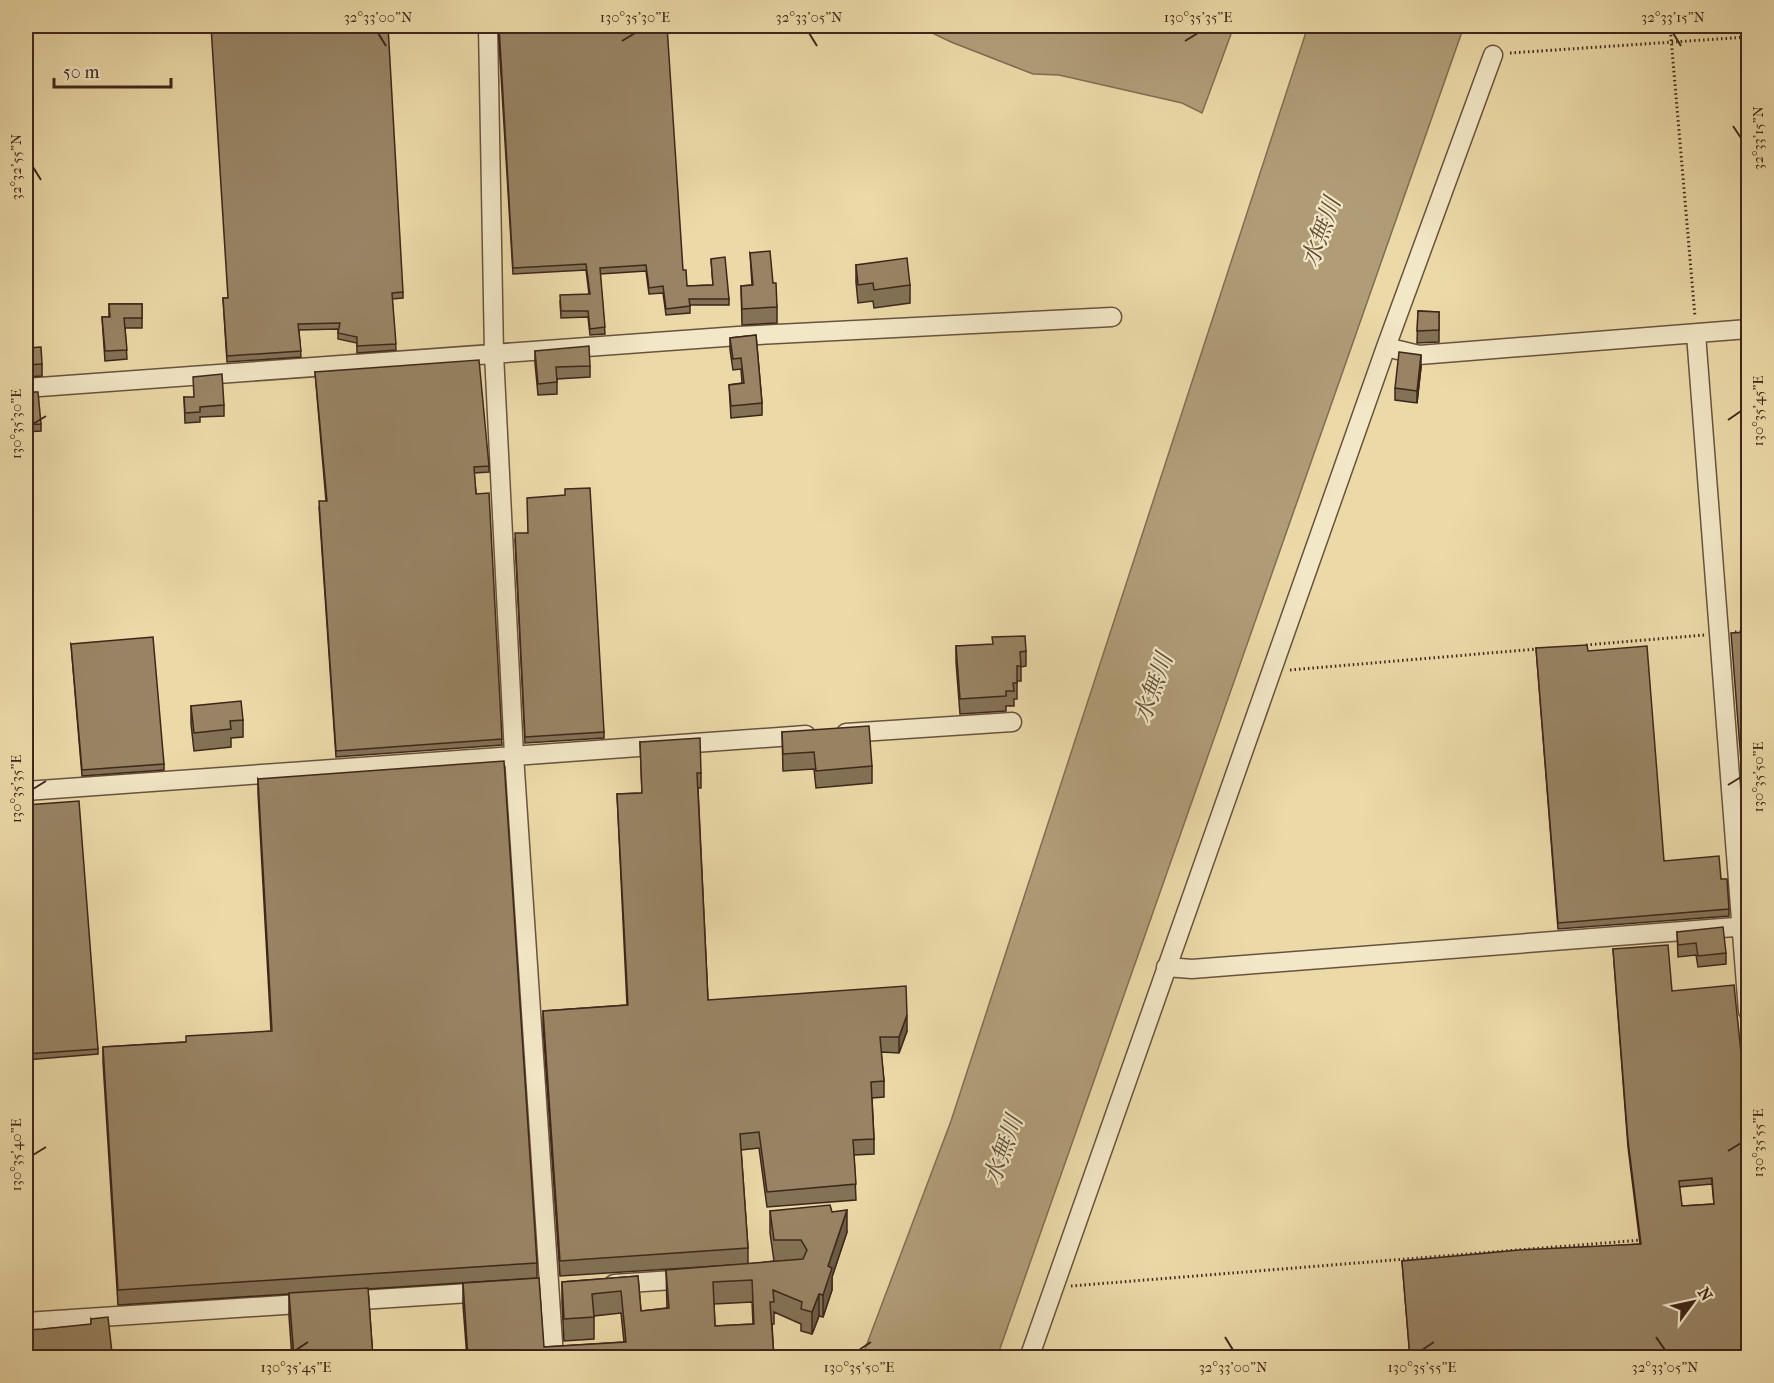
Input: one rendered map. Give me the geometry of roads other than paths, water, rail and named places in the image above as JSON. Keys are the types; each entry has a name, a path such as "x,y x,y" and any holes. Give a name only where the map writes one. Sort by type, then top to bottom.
{"street":[{"path":"488,26 494,354 514,755 554,1358"},
{"path":"1029,1358 1386,347 1493,55"},
{"path":"26,388 738,336 1112,317"},
{"path":"1386,347 1419,355 1749,330"},
{"path":"1696,334 1719,634 1745,926 1749,1011"},
{"path":"26,791 514,755 1012,722"},
{"path":"1166,967 1192,969 1745,926"},
{"path":"596,1285 702,1278"},
{"path":"526,1290 573,1286"},
{"path":"26,1322 502,1291"}],"water":[{"path":"928,26 1234,26 1202,113 1182,103 1059,75 1033,74 951,42 934,34"},
{"name":"水無川","path":"1308,26 1464,26 997,1357 862,1357 951,1121"}]}
